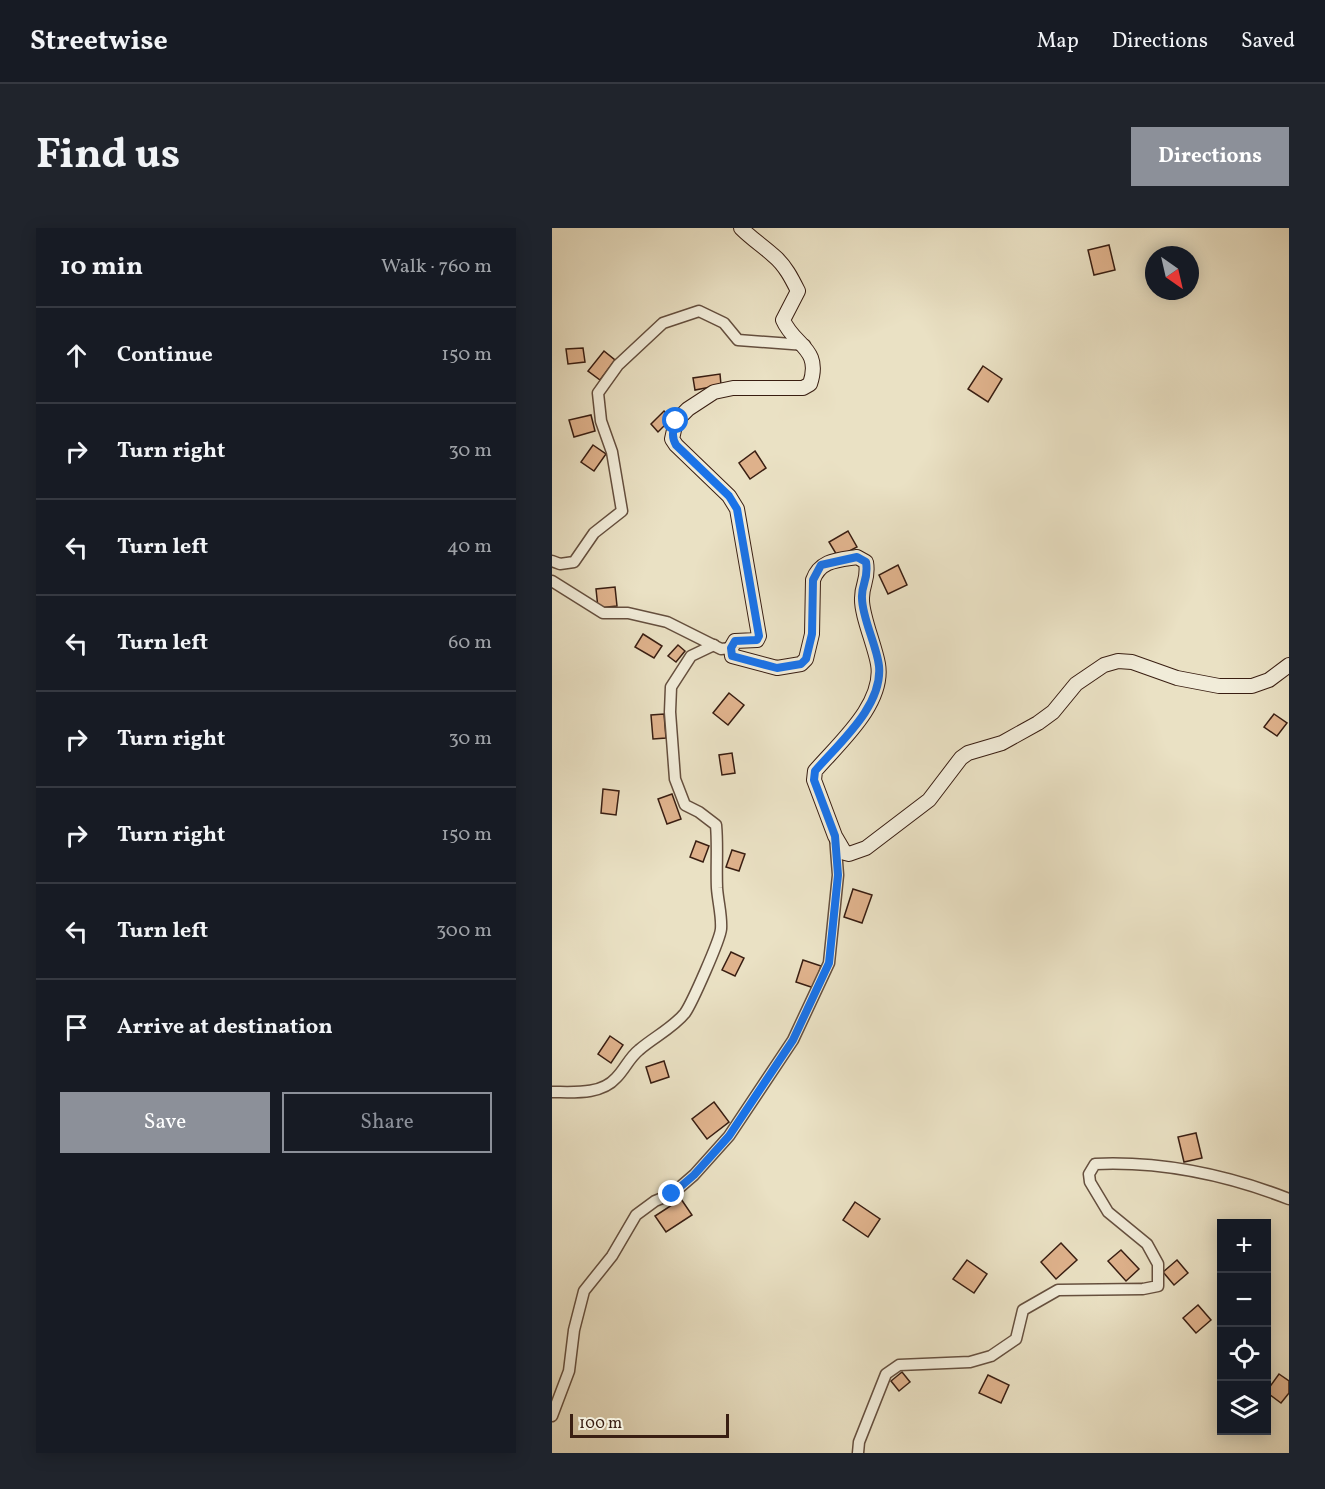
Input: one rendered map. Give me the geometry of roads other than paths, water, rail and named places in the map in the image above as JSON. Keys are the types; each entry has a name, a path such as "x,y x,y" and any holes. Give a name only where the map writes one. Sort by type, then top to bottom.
{"street":[{"path":"741,228 776,257 798,291 783,320 788,331 805,345 813,361 814,372 810,384 803,388 733,388 714,392 688,409 676,421 672,439 729,496 737,509 759,636 757,640 735,641 731,648 732,656 777,668 801,664 806,659 812,634 815,574 821,565 834,561 857,557 866,562 868,574 862,598 879,667 877,687 868,710 815,771 814,780 835,836 845,853 849,854 866,848 929,800 961,758 968,753 1002,743 1038,723 1053,712 1076,684 1104,665 1118,661 1132,662 1178,678 1219,686 1252,686 1269,680 1289,665"},
{"path":"552,561 560,564 574,562 594,534 622,511 612,452 601,421 598,393 618,366 663,323 699,311 724,323 738,340 805,345"},
{"path":"552,581 603,613 628,613 667,622 722,650 731,648"},
{"path":"552,1092 577,1092 605,1088 638,1051 676,1022 694,997 721,930 717,887 716,825 685,805 675,780 671,746 671,687 691,656 714,645"},
{"path":"552,1416 568,1371 574,1330 585,1291 612,1256 636,1215 655,1201 672,1194 694,1175 729,1136 793,1040 829,963 838,875 835,836"},
{"path":"858,1453 886,1374 898,1365 969,1362 991,1356 1016,1339 1023,1311 1058,1290 1143,1289 1158,1286 1158,1264 1147,1244 1108,1212 1090,1182 1089,1174 1095,1164 1126,1162 1194,1170 1289,1199"}]}
